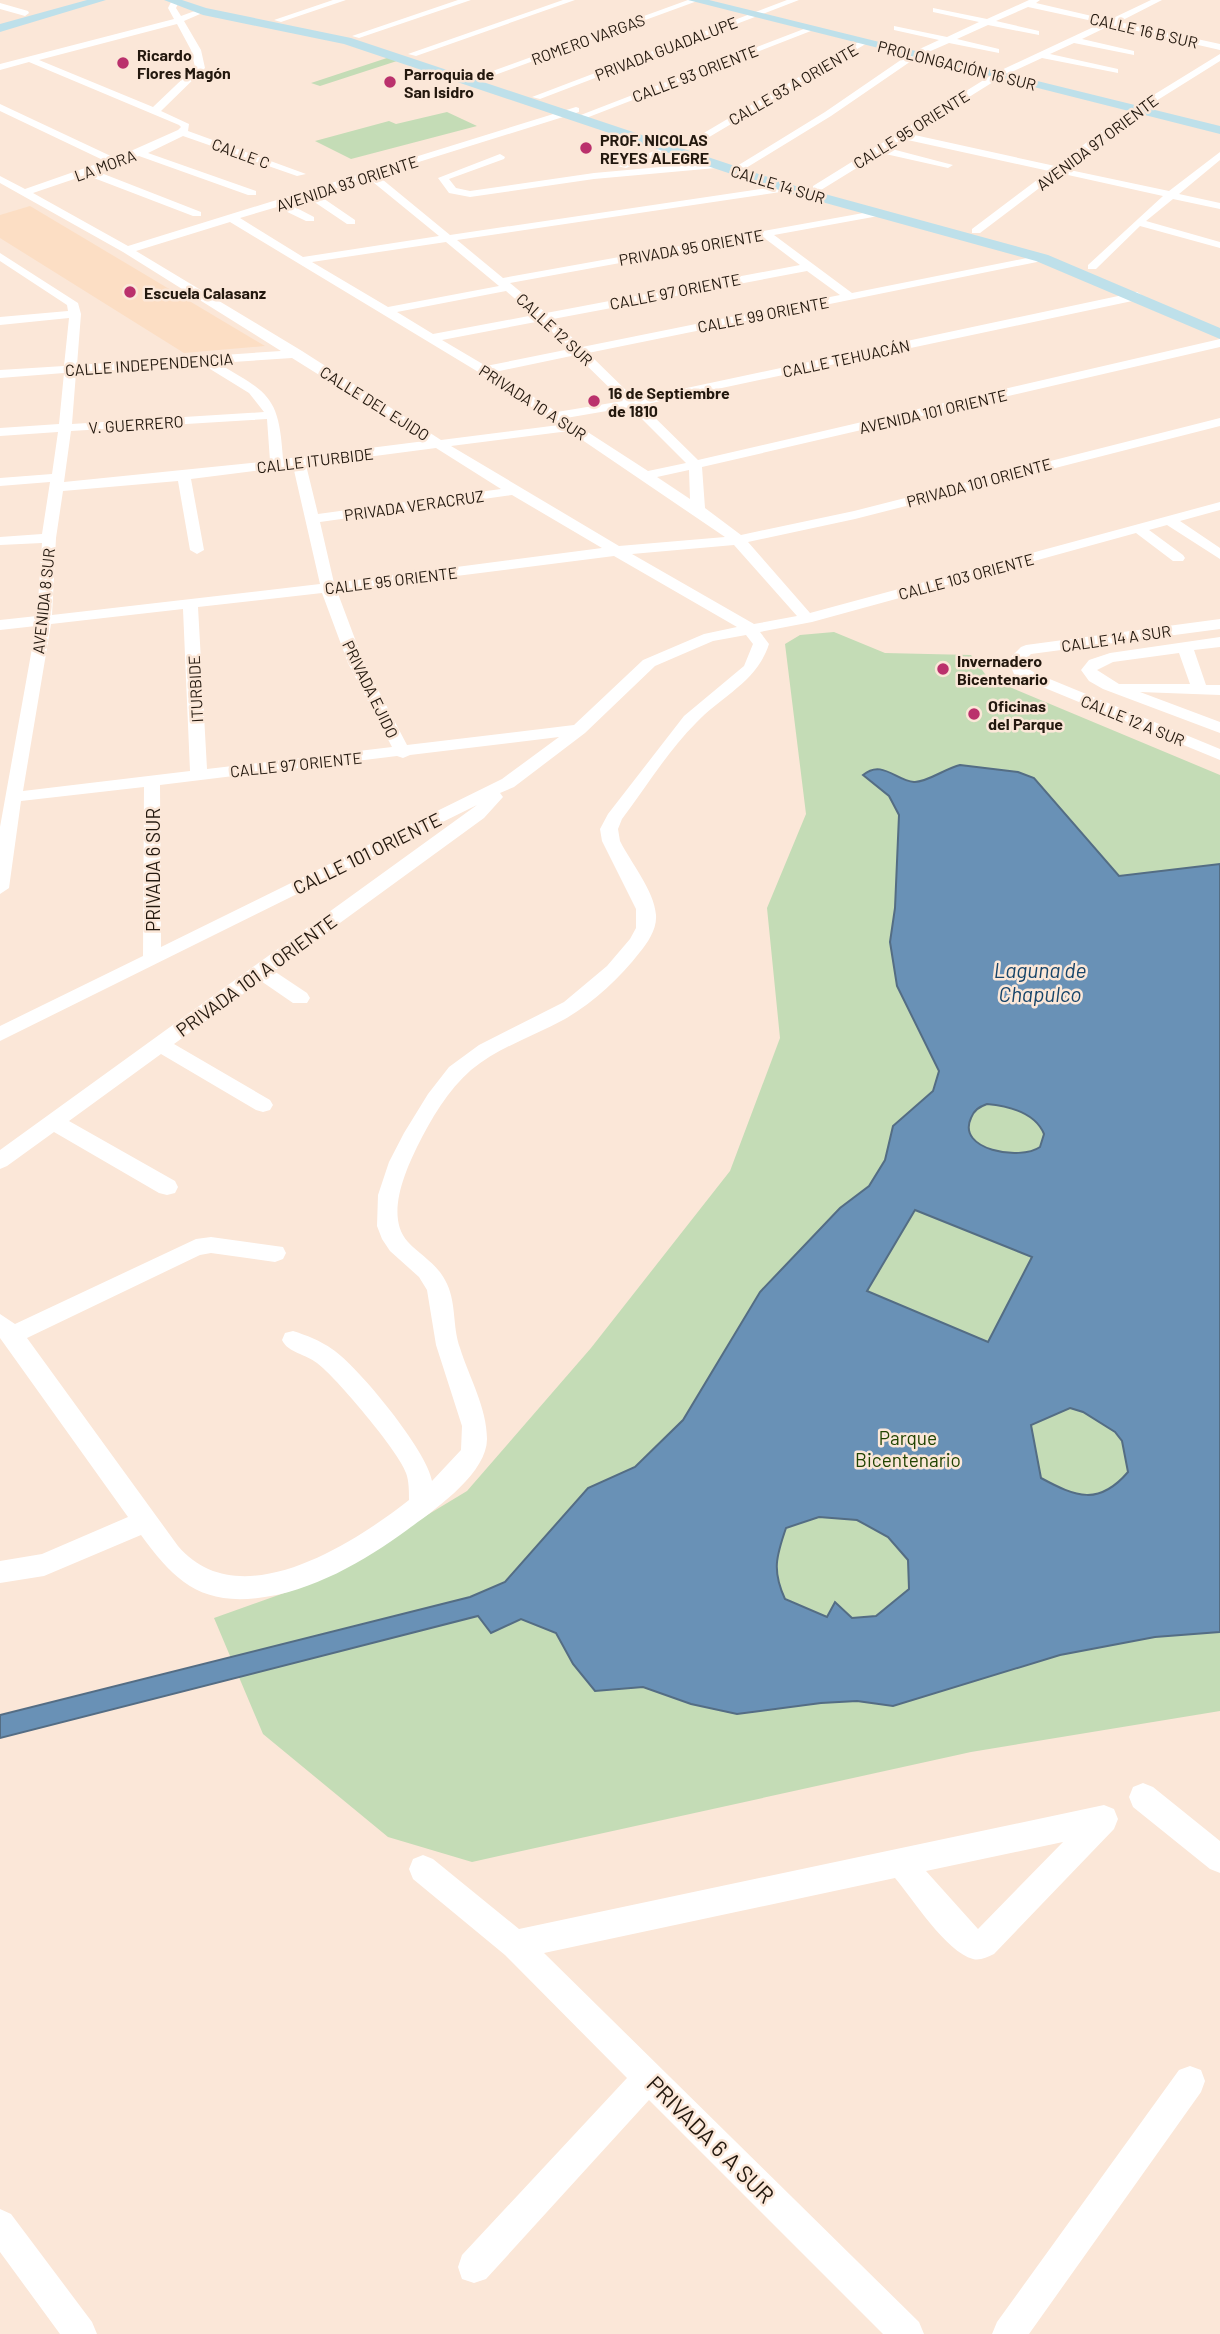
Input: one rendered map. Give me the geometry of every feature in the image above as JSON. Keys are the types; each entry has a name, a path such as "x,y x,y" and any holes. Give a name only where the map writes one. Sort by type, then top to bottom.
{"main road":[{"path":"0,20 72,0"},
{"path":"0,27 100,0"},
{"name":"CALLE 14 SUR","path":"189,0 211,7 356,36 413,54 537,96 577,114 716,165 787,188 1042,258 1220,334"},
{"name":"PROLONGACIÓN 16 SUR","path":"695,0 1220,130"},
{"name":"CALLE 14 SUR","path":"173,1 203,11 347,41 742,166 1092,267 1220,322"}],"street":[{"path":"278,20 341,0"},
{"path":"413,54 571,0"},
{"name":"ROMERO VARGAS","path":"481,77 695,0"},
{"name":"PRIVADA GUADALUPE","path":"537,96 795,0"},
{"name":"CALLE 95 ORIENTE","path":"817,188 998,75 1158,0"},
{"path":"155,111 200,68 196,50 172,8 173,1"},
{"path":"356,36 460,1"},
{"path":"742,166 828,114 914,55 1032,2"},
{"name":"CALLE 16 B SUR","path":"1032,2 1220,47"},
{"path":"0,6 25,13"},
{"path":"936,10 1036,33"},
{"path":"0,67 180,20 203,11"},
{"path":"897,28 996,51"},
{"name":"CALLE 93 ORIENTE","path":"577,114 813,29"},
{"path":"1073,40 1131,54"},
{"name":"CALLE 93 A ORIENTE","path":"685,147 865,42"},
{"path":"1041,55 1115,71"},
{"name":"AVENIDA 97 ORIENTE","path":"976,232 1062,169 1137,109 1220,57"},
{"path":"30,59 182,123 186,126 182,132"},
{"path":"0,107 115,162"},
{"name":"AVENIDA 93 ORIENTE","path":"127,250 577,114"},
{"name":"LA MORA","path":"25,192 139,153 182,132"},
{"name":"CALLE C","path":"182,132 301,174"},
{"path":"900,135 1220,206"},
{"path":"594,176 668,149"},
{"path":"878,149 948,165"},
{"path":"139,153 252,193"},
{"path":"1092,267 1138,222 1172,194 1215,165 1220,155"},
{"path":"500,158 443,178 453,191 470,194 594,176 716,165"},
{"path":"89,172 197,214"},
{"name":"CALLE 12 SUR","path":"370,175 543,316 695,464"},
{"name":"CALLE DEL EJIDO","path":"0,179 127,250 298,354 514,491 749,628"},
{"path":"303,260 787,188"},
{"path":"309,194 351,222"},
{"path":"280,204 310,219"},
{"name":"PRIVADA 95 ORIENTE","path":"386,310 764,233 880,213"},
{"name":"PRIVADA 10 A SUR","path":"233,219 484,370 698,510 738,540 807,619"},
{"path":"1138,222 1220,245"},
{"path":"764,233 850,297"},
{"name":"CALLE 99 ORIENTE","path":"484,370 1042,258"},
{"path":"0,321 75,314 72,303 2,259"},
{"name":"CALLE 97 ORIENTE","path":"431,338 808,267"},
{"name":"CALLE TEHUACÁN","path":"554,416 633,403 1136,296"},
{"name":"AVENIDA 8 SUR","path":"0,888 44,621 49,538 59,482 75,314"},
{"name":"AVENIDA 101 ORIENTE","path":"645,477 1220,342"},
{"name":"CALLE INDEPENDENCIA","path":"0,374 298,354"},
{"path":"205,361 259,396 272,415 277,464"},
{"name":"V. GUERRERO","path":"0,432 272,415"},
{"name":"PRIVADA 101 ORIENTE","path":"738,540 855,514 1220,422"},
{"name":"CALLE ITURBIDE","path":"0,482 184,477 572,427"},
{"name":"PRIVADA EJIDO","path":"299,462 328,588 356,663 402,753"},
{"path":"695,464 698,510"},
{"path":"184,477 197,550"},
{"name":"PRIVADA VERACRUZ","path":"314,519 514,491"},
{"name":"CALLE 103 ORIENTE","path":"709,637 807,619 1220,506"},
{"path":"1169,520 1220,555"},
{"path":"1139,529 1178,558"},
{"path":"0,541 49,538"},
{"name":"CALLE 95 ORIENTE","path":"0,625 328,588 615,551 738,540"},
{"name":"ITURBIDE","path":"190,604 200,775"},
{"name":"CALLE 14 A SUR","path":"1016,660 1026,650 1220,624"},
{"path":"275,1254 211,1245 196,1247 56,1316 6,1329 96,1457 183,1570 215,1585 264,1588 310,1574 382,1536 472,1456 476,1428 452,1363 443,1329 443,1307 439,1291 432,1277 394,1241 386,1223 388,1198 408,1143 440,1090 461,1068 479,1054 569,1007 612,972 645,932 648,917 611,841 609,829 624,803 690,719 738,681 756,660 761,644 749,628"},
{"name":"CALLE 101 ORIENTE","path":"0,1034 508,783 579,730 649,663 709,637"},
{"path":"1220,642 1125,654 1090,667 1090,673 1109,686 1220,729"},
{"path":"1185,647 1199,689"},
{"name":"CALLE 12 A SUR","path":"1016,660 1020,671 1028,677 1220,755"},
{"path":"1109,686 1220,690"},
{"name":"CALLE 97 ORIENTE","path":"13,797 579,730"},
{"name":"PRIVADA 6 SUR","path":"152,782 152,959"},
{"name":"PRIVADA 101 A ORIENTE","path":"0,1161 478,814 508,783"},
{"path":"260,971 300,998"},
{"path":"160,1045 263,1105"},
{"path":"55,1123 167,1187"},
{"path":"293,1340 325,1356 349,1380 408,1452 418,1474 422,1503"},
{"path":"0,1572 44,1565 146,1521"},
{"path":"1143,1797 1220,1859"},
{"path":"516,1945 1104,1819 984,1944 975,1945 960,1934 901,1863"},
{"name":"PRIVADA 6 A SUR","path":"423,1869 516,1945 907,2334"},
{"path":"474,2267 649,2077"},
{"path":"1009,2334 1191,2081"},
{"path":"0,2225 80,2334"}],"shaded area":[{"name":"Escuela Calasanz","path":"30,206 265,346 184,353 0,238 0,215"}],"green space":[{"path":"390,57 400,60 320,86 311,83"},
{"path":"447,112 477,126 351,159 315,141 389,121 396,124"},
{"name":"Parque Bicentenario","path":"834,632 885,653 971,655 988,678 1220,775 1220,1711 971,1752 472,1862 388,1837 263,1734 214,1618 318,1581 467,1491 591,1348 730,1171 780,1038 767,908 806,814 785,644 800,635"}],"water":[{"name":"Laguna de Chapulco","path":"960,765 1018,772 1034,778 1119,876 1220,864 1220,1632 1155,1637 1060,1655 893,1706 857,1701 737,1714 691,1704 643,1687 595,1691 573,1664 556,1633 521,1619 491,1633 478,1616 0,1738 0,1715 470,1597 505,1582 588,1488 635,1467 683,1420 760,1292 840,1208 869,1186 885,1160 893,1126 933,1091 939,1071 897,986 890,942 895,908 899,815 889,796 863,775 876,769 907,781 919,782","holes":["987,1104 1028,1115 1044,1134 1040,1147 1019,1153 992,1150 981,1145 973,1138 969,1129 971,1118 977,1109","915,1210 1032,1257 988,1342 867,1291","1070,1408 1083,1412 1115,1432 1122,1441 1128,1472 1117,1483 1097,1494 1076,1493 1054,1485 1041,1478 1031,1425","819,1517 857,1520 888,1537 908,1560 909,1589 876,1616 852,1618 835,1602 827,1617 785,1599 778,1580 777,1564 786,1528"]}],"place":[{"name":"Ricardo Flores Magón","path":"123,63"},
{"name":"Parroquia de San Isidro","path":"390,82"},
{"name":"PROF. NICOLAS REYES ALEGRE","path":"586,148"},
{"name":"Escuela Calasanz","path":"130,292"},
{"name":"16 de Septiembre de 1810","path":"594,401"},
{"name":"Invernadero Bicentenario","path":"943,669"},
{"name":"Oficinas del Parque","path":"974,714"}]}
